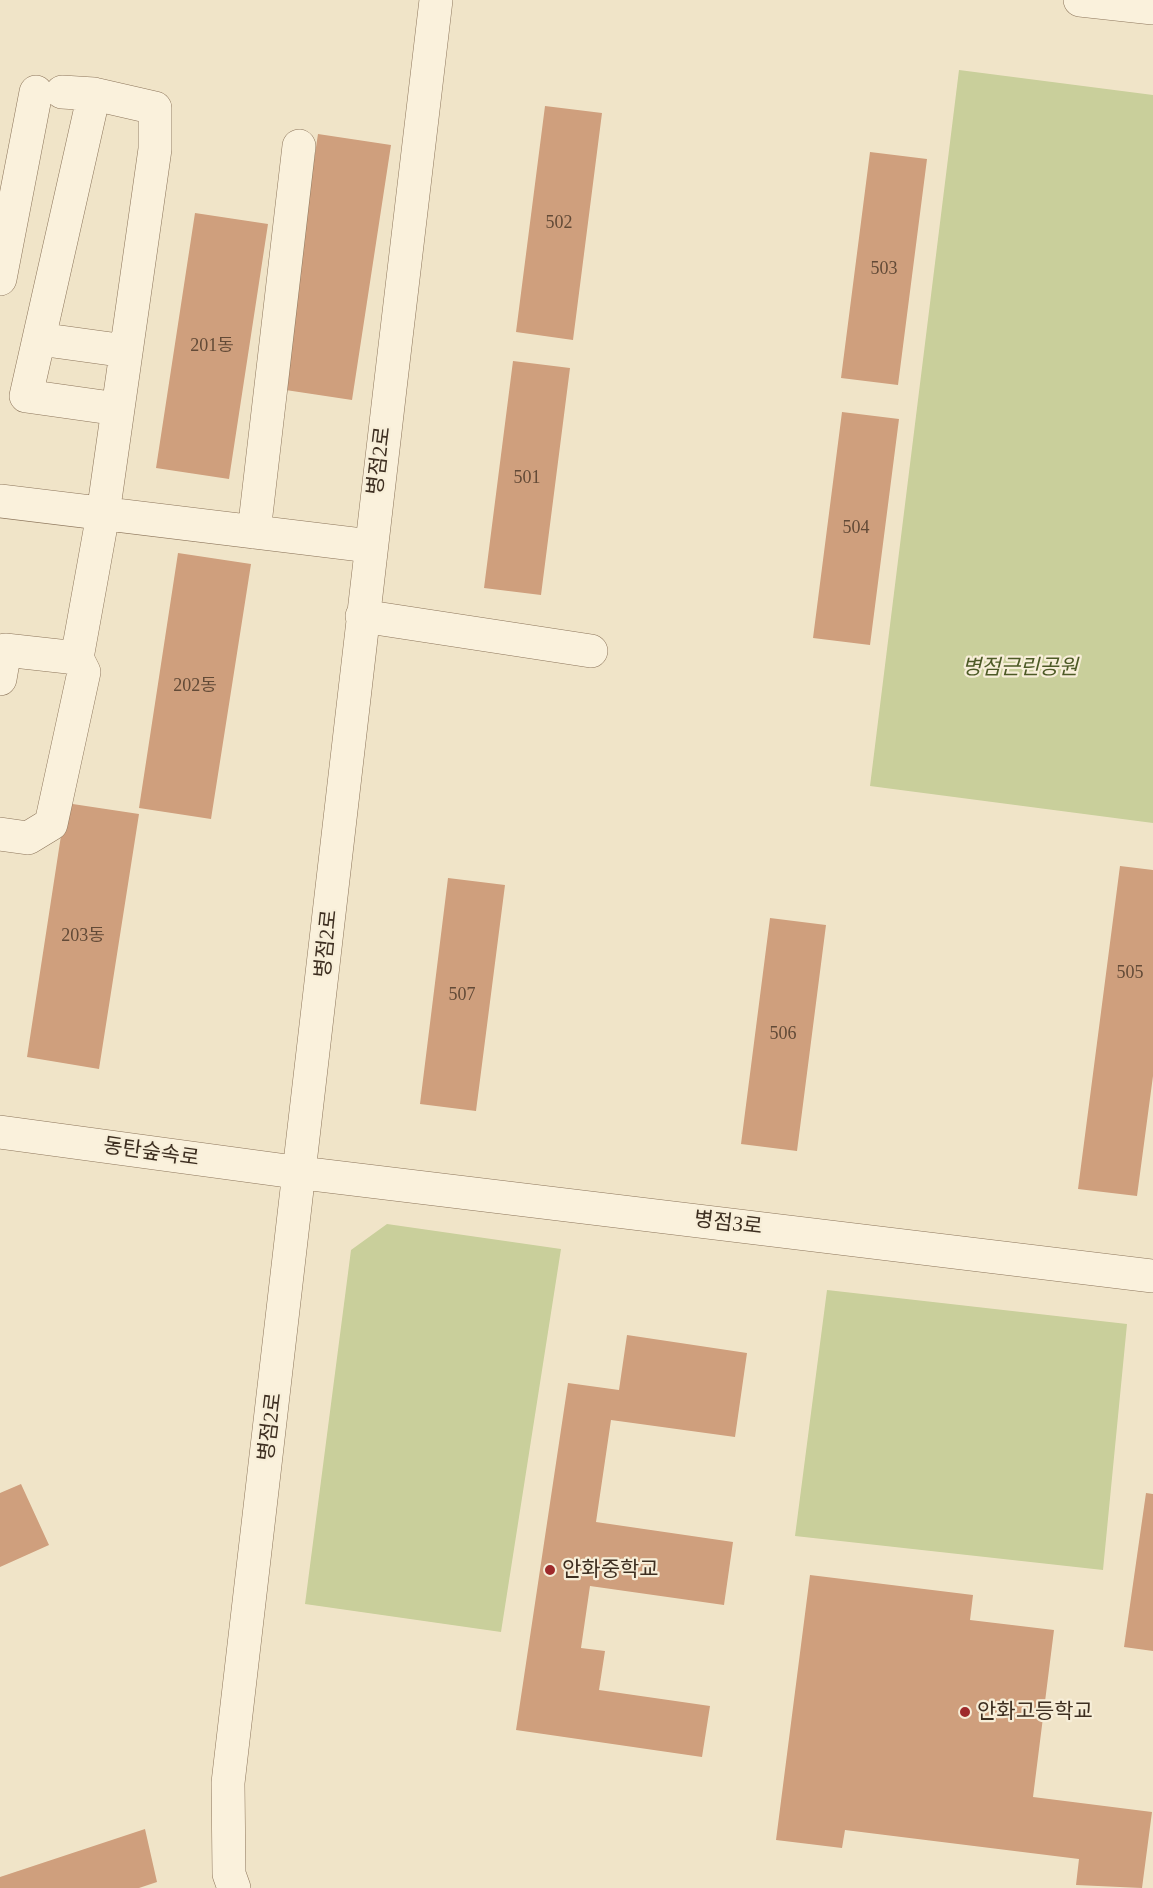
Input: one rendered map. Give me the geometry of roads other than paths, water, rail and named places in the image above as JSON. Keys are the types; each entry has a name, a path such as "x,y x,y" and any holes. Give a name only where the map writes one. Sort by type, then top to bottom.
{"street":[{"name":"병점2로","path":"234,1888 229,1874 228,1783 302,1173 362,616 436,0"},
{"path":"1080,0 1153,8"},
{"path":"0,279 49,92 94,94 155,108 155,149 103,514 77,658 84,672 51,824 28,838 0,834"},
{"path":"94,94 26,396 118,409"},
{"path":"254,532 299,146"},
{"path":"39,339 126,351"},
{"path":"0,501 370,546"},
{"path":"362,616 591,651"},
{"path":"0,679 5,650 77,658"},
{"name":"동탄숲속로","path":"0,1132 302,1173"},
{"name":"병점3로","path":"302,1173 1153,1276"}],"place":[{"name":"안화중학교","path":"550,1570"},
{"name":"안화고등학교","path":"965,1712"}],"park label":[{"name":"병점근린공원","path":"1020,668"}]}
